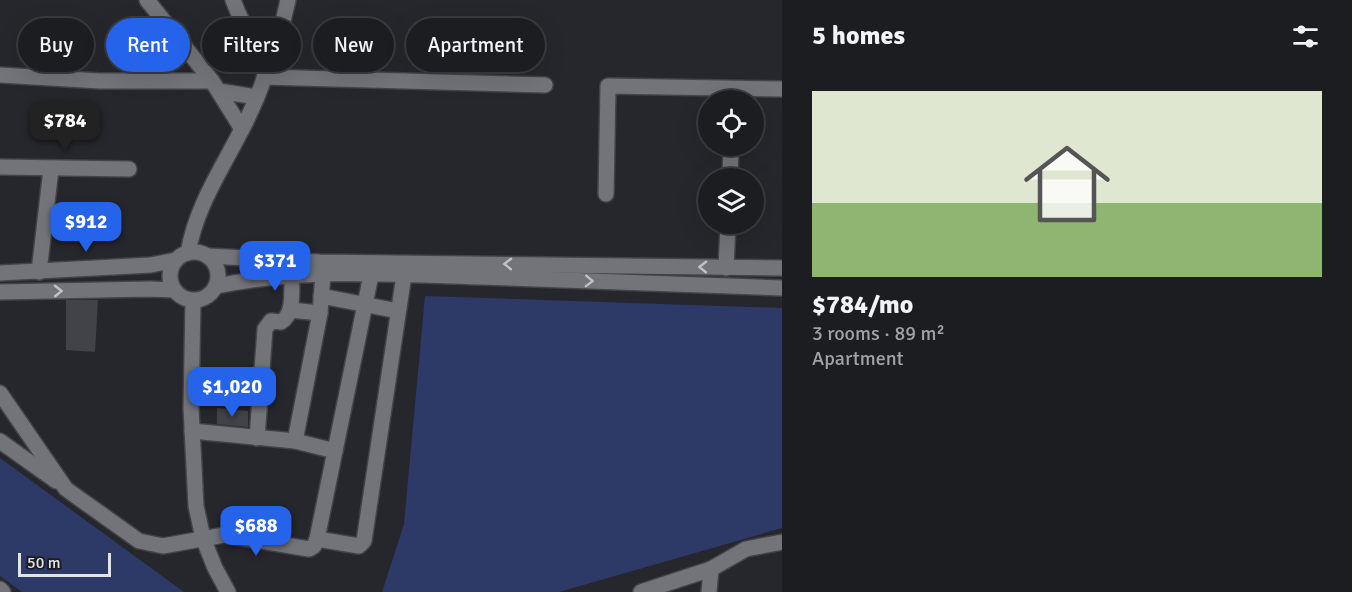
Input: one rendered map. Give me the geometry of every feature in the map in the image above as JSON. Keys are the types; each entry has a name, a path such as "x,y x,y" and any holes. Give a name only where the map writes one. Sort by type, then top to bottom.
{"street":[{"path":"147,0 216,86 242,129"},
{"path":"233,0 240,18"},
{"path":"284,18 288,0"},
{"path":"208,255 217,266 219,280 217,286 207,297 193,301 182,297 171,284 170,271 182,256 196,218 242,129 266,72"},
{"path":"0,75 216,86 257,97"},
{"path":"264,77 545,85"},
{"path":"606,194 608,86 698,92"},
{"path":"764,90 782,88"},
{"path":"0,167 129,170"},
{"path":"39,272 51,169"},
{"path":"726,268 728,234"},
{"path":"0,273 151,265 195,252 208,255 318,262 782,268"},
{"path":"217,286 244,281 323,274 782,288"},
{"path":"295,441 320,313 323,274"},
{"path":"0,441 134,537 151,545 175,545 224,535 309,549 314,546 316,539 370,275"},
{"path":"316,539 359,546 364,541 404,275"},
{"path":"257,438 265,329 271,321 286,319 290,310 292,276"},
{"path":"0,292 174,290"},
{"path":"321,296 398,310"},
{"path":"193,301 192,431 196,506 203,538 225,590"},
{"path":"290,310 320,313"},
{"path":"0,393 66,489"},
{"path":"192,431 295,441 334,451"},
{"path":"641,592 711,569 746,549 782,542"},
{"path":"709,592 711,569"}],"shaded area":[{"path":"425,296 782,308 782,528 559,592 382,592 404,524"},
{"path":"0,458 184,592 22,592 0,576"}],"building":[{"path":"66,300 98,300 95,352 66,350"},
{"path":"217,408 248,411 248,427 217,424"}]}
